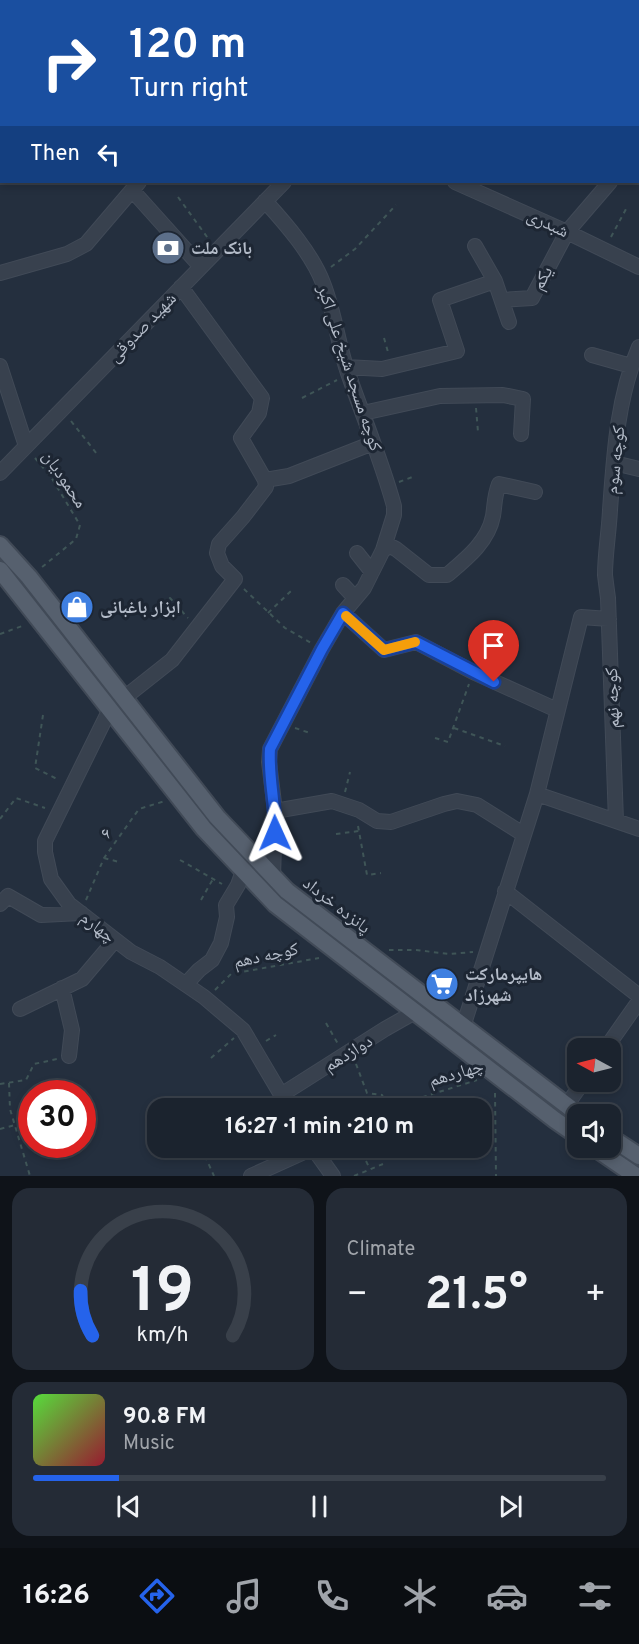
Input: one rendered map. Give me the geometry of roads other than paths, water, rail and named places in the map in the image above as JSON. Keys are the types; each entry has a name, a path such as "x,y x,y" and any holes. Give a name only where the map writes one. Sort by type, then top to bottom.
{"main road":[{"name":"پانزده خرداد","path":"0,545 29,577 217,818 287,891 567,1106"},
{"name":"پانزده خرداد","path":"0,570 204,829 275,904 567,1128"},
{"path":"110,709 124,698"},
{"path":"621,1144 639,1156"},
{"path":"610,1158 636,1176"}],"street":[{"name":"شهید صدوقی","path":"0,473 283,183"},
{"name":"شبدری","path":"458,183 639,267"},
{"path":"567,232 609,183"},
{"path":"0,273 67,254 86,244 135,186 201,267"},
{"name":"کوچه مسجد شیخ علی اکبر","path":"266,201 286,223 323,282 347,371 394,506 394,515 383,550 364,588 343,613 270,749 269,762 275,811 273,877"},
{"name":"یکم","path":"502,300 532,298 567,232"},
{"path":"475,246 495,281 509,322"},
{"path":"347,371 382,369 458,351 440,300 495,281"},
{"path":"124,698 172,660 235,579 222,566 217,553 219,543 243,518 266,487 265,480 241,438 259,412 262,398 181,288"},
{"name":"کوچه سوم","path":"605,575 614,463 624,390 639,347"},
{"path":"592,355 631,366"},
{"path":"0,366 26,446"},
{"path":"363,413 440,396 503,395 524,399 521,434"},
{"path":"265,480 289,476 373,442"},
{"path":"614,463 639,469"},
{"path":"383,550 390,546 396,549 429,575 447,575 470,556 488,532 493,516 494,496 499,484 535,492"},
{"path":"357,554 372,572"},
{"name":"کوچه نهم","path":"605,575 609,619 616,821"},
{"path":"343,585 355,598"},
{"path":"343,613 384,650 416,642 473,672 557,710"},
{"path":"463,1027 537,794 581,617 609,619"},
{"name":"چهارم","path":"110,709 45,841 51,879 69,904 131,952 160,967 207,999 243,1030 283,1098"},
{"path":"537,794 639,829"},
{"path":"275,811 332,801 348,806 377,821 391,822 457,801 477,805 524,834"},
{"path":"186,984 212,960 221,943 227,917 226,905 243,871"},
{"path":"505,891 639,996"},
{"path":"0,904 8,896 41,915 81,913"},
{"path":"20,1009 82,979 115,940"},
{"path":"63,988 72,1030 69,1056"},
{"path":"613,1038 639,1001"},
{"name":"دوازدهم","path":"281,1095 415,1012"},
{"path":"250,1176 290,1158"},
{"path":"320,1158 333,1176"}],"place":[{"name":"بانک ملت","path":"168,248"},
{"name":"ابزار باغبانی","path":"77,607"},
{"name":"هایپرمارکت شهرزاد","path":"442,984"}]}
